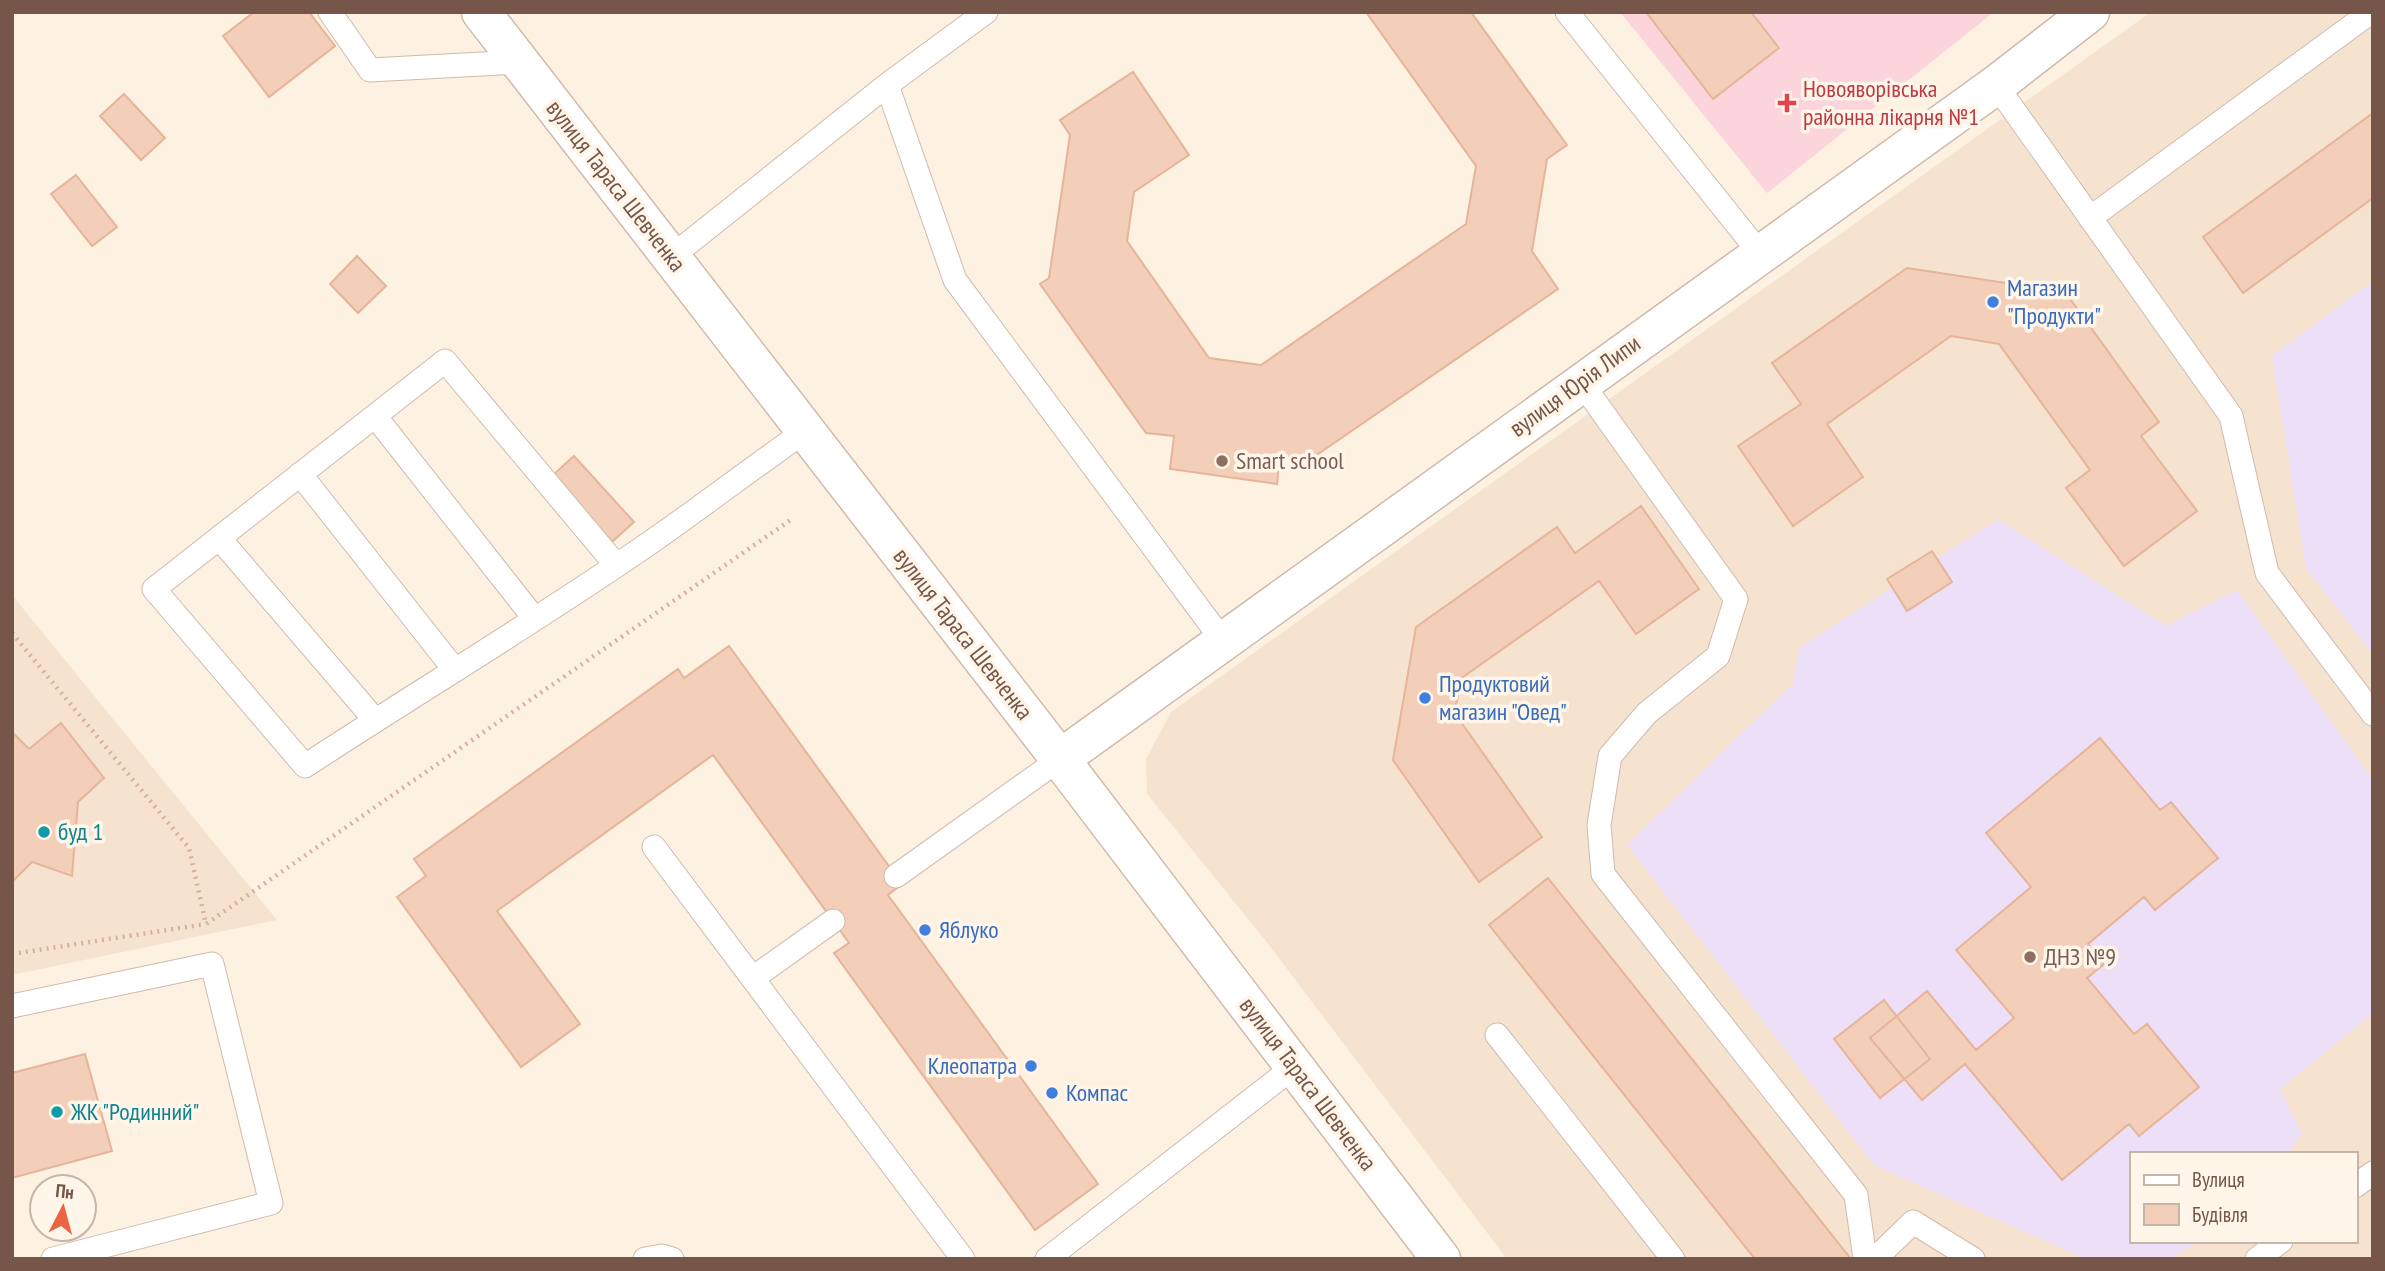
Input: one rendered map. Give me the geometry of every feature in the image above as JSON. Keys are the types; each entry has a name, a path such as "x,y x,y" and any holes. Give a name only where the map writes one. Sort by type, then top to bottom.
{"street":[{"name":"вулиця Тараса Шевченка","path":"481,12 1060,759 1441,1259"},
{"name":"вулиця Юрія Липи","path":"1060,759 1759,253 1996,85 2090,12"}],"lane":[{"path":"330,12 370,70 520,62"},
{"path":"671,257 887,85 986,12"},
{"path":"1567,12 1759,253"},
{"path":"2091,218 2371,12"},
{"path":"887,85 956,280 1223,641"},
{"path":"1996,85 2231,416 2267,573 2373,714"},
{"path":"616,565 445,361 154,589 305,765 616,565 805,431"},
{"path":"1581,382 1735,599 1718,656 1647,713 1610,756 1599,825 1603,874 1856,1195 1866,1259"},
{"path":"375,416 534,618"},
{"path":"300,474 454,669"},
{"path":"219,538 375,720"},
{"path":"896,876 1060,759"},
{"path":"654,847 963,1259"},
{"path":"753,978 833,921"},
{"path":"12,1006 212,964 271,1203 53,1259"},
{"path":"1497,1035 1673,1259"},
{"path":"1047,1259 1295,1066"},
{"path":"2357,1185 2373,1173"},
{"path":"1875,1259 1913,1222 1973,1259"},
{"path":"2257,1259 2278,1243"},
{"path":"645,1259 662,1256 672,1259"}],"path":[{"path":"12,954 206,924"}],"shaded area":[{"name":"Новояворівська районна лікарня №1","path":"1620,12 1994,12 1767,193"},
{"path":"2151,12 2373,12 2373,1259 1507,1259 1265,940 1147,794 1146,759 1171,712"},
{"path":"2373,281 2373,655 2306,568 2272,356"},
{"path":"1998,519 2166,626 2237,590 2373,780 2373,1013 2280,1089 2302,1133 2289,1152 2130,1152 2130,1243 2195,1243 2171,1259 2086,1259 1874,1165 1627,845 1793,683 1799,648"},
{"path":"12,595 277,920 12,975"}],"building":[{"path":"254,12 309,12 335,46 269,97 223,36"},
{"path":"1366,12 1471,12 1567,145 1547,159 1532,251 1558,289 1308,461 1280,456 1277,484 1170,469 1174,436 1146,433 1040,284 1049,278 1070,135 1060,120 1133,72 1189,155 1134,192 1127,241 1209,358 1261,365 1466,224 1476,166"},
{"path":"1646,12 1751,12 1779,48 1713,99"},
{"path":"124,94 165,138 141,160 100,116"},
{"path":"2373,113 2373,198 2243,293 2203,237"},
{"path":"76,175 117,227 92,246 51,194"},
{"path":"357,256 386,286 358,313 330,284"},
{"path":"1907,268 2065,292 2159,422 2141,436 2197,511 2124,566 2066,488 2090,470 1999,344 1951,336 1827,424 1863,477 1793,526 1738,446 1801,404 1772,363"},
{"path":"574,456 634,522 612,542 552,476"},
{"path":"1641,506 1699,589 1636,634 1599,581 1463,677 1454,712 1542,837 1479,882 1393,760 1416,627 1557,527 1575,553"},
{"path":"1932,551 1952,582 1907,611 1887,579"},
{"path":"729,646 902,884 888,895 1098,1184 1035,1230 834,953 849,943 713,755 497,911 580,1024 521,1067 397,897 426,876 414,859 678,669 684,678"},
{"name":"буд 1","path":"61,723 104,778 78,802 72,876 32,862 12,882 12,732 29,749"},
{"name":"ДНЗ №9","path":"2100,738 2160,810 2171,802 2218,858 2155,910 2144,897 2088,944 2104,964 2087,978 2134,1034 2147,1024 2199,1087 2139,1136 2129,1124 2062,1180 1965,1064 1922,1100 1870,1038 1927,991 1976,1050 2014,1018 1956,950 2031,887 1986,833"},
{"path":"1548,878 1851,1259 1755,1259 1489,925"},
{"path":"1884,1000 1930,1059 1880,1098 1834,1039"},
{"name":"ЖК \"Родинний\"","path":"85,1054 112,1151 12,1178 12,1073"}],"place":[{"name":"Новояворівська районна лікарня №1","path":"1787,103"},
{"name":"Магазин \"Продукти\"","path":"1993,302"},
{"name":"Smart school","path":"1222,461"},
{"name":"Продуктовий магазин \"Овед\"","path":"1425,698"},
{"name":"буд 1","path":"44,832"},
{"name":"Яблуко","path":"925,930"},
{"name":"ДНЗ №9","path":"2030,957"},
{"name":"Клеопатра","path":"1031,1066"},
{"name":"Компас","path":"1052,1093"},
{"name":"ЖК \"Родинний\"","path":"57,1112"}]}
